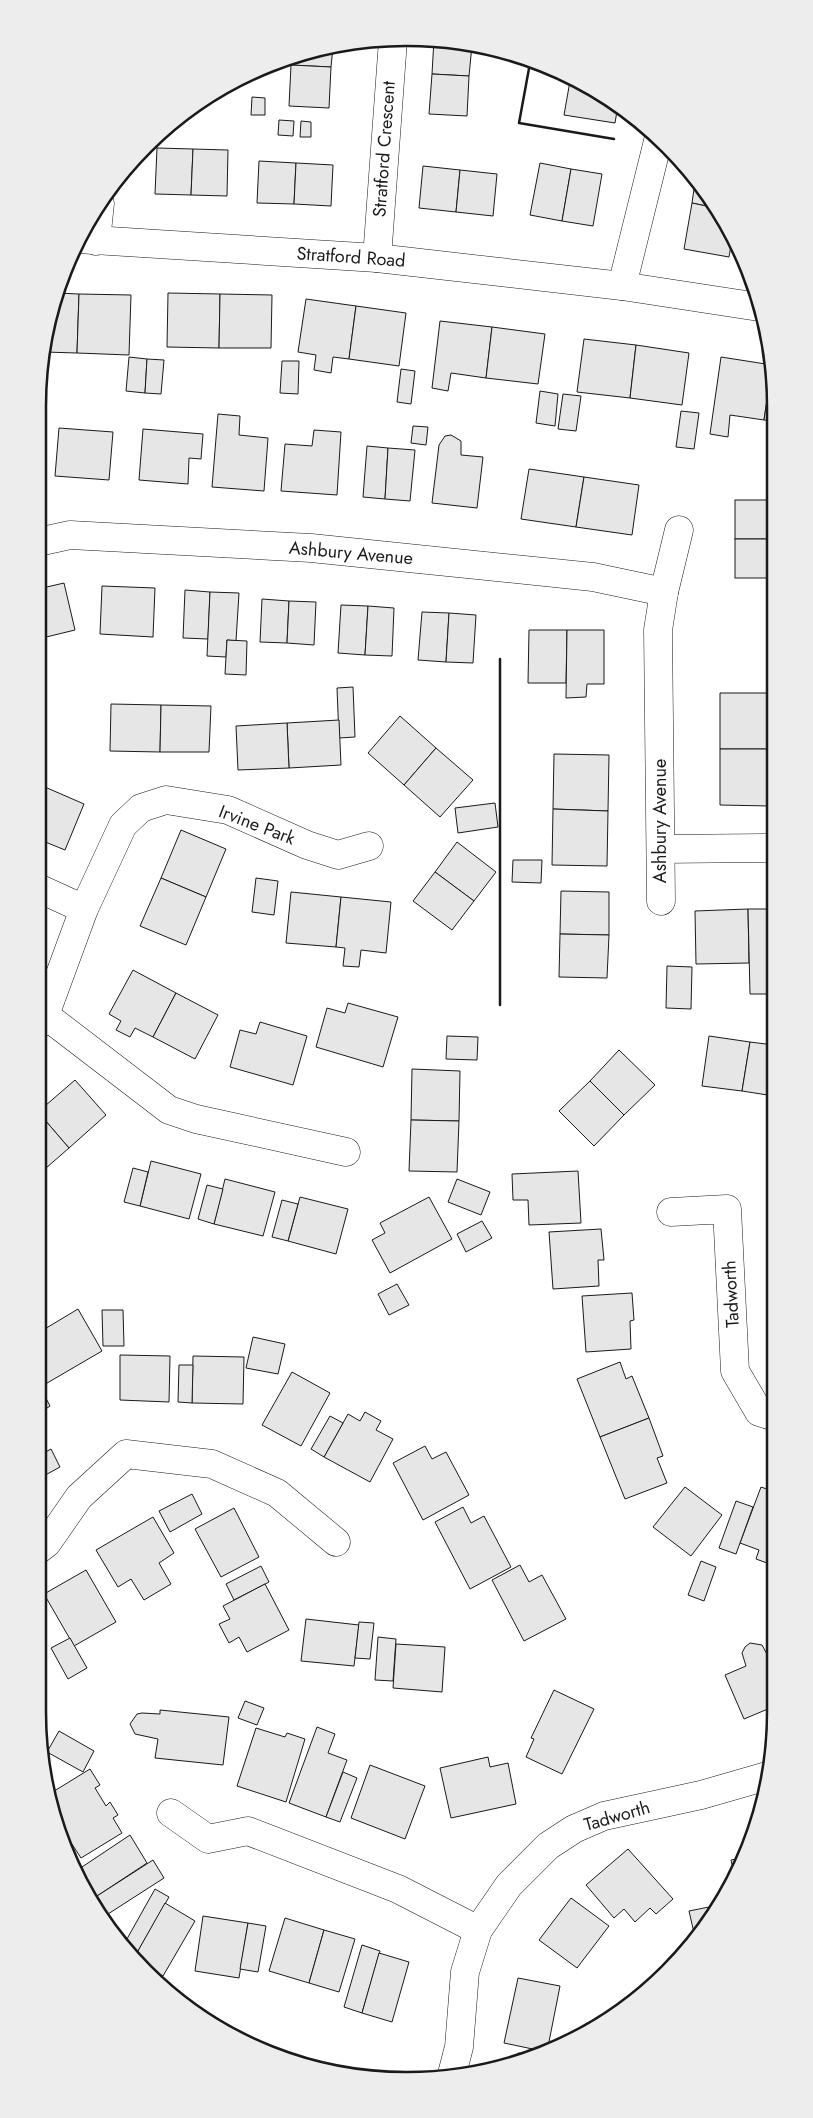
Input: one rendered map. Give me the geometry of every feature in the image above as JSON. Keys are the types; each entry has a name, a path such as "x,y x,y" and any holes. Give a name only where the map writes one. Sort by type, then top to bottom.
{"street":[{"name":"Stratford Crescent","path":"377,258 393,47"},
{"path":"622,286 656,148"},
{"name":"Stratford Road","path":"87,240 377,258 622,286 752,306"},
{"name":"Ashbury Avenue","path":"661,901 658,630 664,592 679,530"},
{"name":"Ashbury Avenue","path":"46,540 70,535 311,548 593,577 664,592"},
{"name":"Irvine Park","path":"46,1007 84,908 123,824 141,808 166,800 228,810 306,845 338,855 368,846"},
{"path":"661,849 767,848"},
{"path":"46,891 84,908"},
{"name":"Irvine Park","path":"46,1024 169,1110 196,1119 346,1152"},
{"name":"Tadworth","path":"671,1212 727,1209 735,1371 758,1412 767,1415"},
{"path":"46,1544 79,1497 126,1454 212,1464 277,1492 336,1542"},
{"name":"Tadworth","path":"453,2069 459,2047 465,1972 478,1930 509,1885 548,1846 574,1829 604,1816 701,1795 761,1778"},
{"path":"171,1813 208,1839 248,1831 398,1889 478,1930"}],"building":[{"path":"434,47 471,52 469,76 432,74"},
{"path":"332,54 331,67 291,65"},
{"path":"291,65 331,67 329,108 289,106"},
{"path":"432,74 469,76 467,116 429,114"},
{"path":"569,85 616,114 615,123 564,115"},
{"path":"252,97 265,98 265,115 251,115"},
{"path":"279,120 294,121 293,136 278,135"},
{"path":"301,121 311,122 311,137 300,137"},
{"path":"157,148 193,149 191,195 155,194"},
{"path":"193,149 228,150 227,196 191,195"},
{"path":"259,161 296,163 294,204 257,203"},
{"path":"296,163 333,165 331,206 294,204"},
{"path":"540,163 571,169 562,221 530,215"},
{"path":"423,166 460,170 456,212 419,208"},
{"path":"571,169 602,174 593,226 562,221"},
{"path":"460,170 497,174 493,216 456,212"},
{"path":"694,190 706,206 692,203"},
{"path":"692,203 706,206 730,247 729,257 684,249"},
{"path":"64,293 79,294 77,353 50,352"},
{"path":"168,293 220,294 219,348 167,347"},
{"path":"79,294 131,295 129,355 77,353"},
{"path":"220,294 272,295 271,348 219,348"},
{"path":"306,299 356,306 349,359 333,357 331,373 314,370 316,355 298,352"},
{"path":"356,306 406,313 399,366 349,359"},
{"path":"440,321 492,327 486,378 451,373 448,391 432,388"},
{"path":"492,327 545,334 538,384 486,378"},
{"path":"584,339 636,345 630,398 577,392"},
{"path":"636,345 689,353 682,405 630,398"},
{"path":"129,357 147,359 145,393 126,391"},
{"path":"721,357 764,364 767,401 764,420 730,415 728,437 710,434"},
{"path":"147,359 164,360 161,394 145,393"},
{"path":"282,361 299,361 298,394 280,393"},
{"path":"401,369 415,371 411,404 397,402"},
{"path":"540,391 558,394 555,426 536,423"},
{"path":"563,394 581,396 576,431 558,429"},
{"path":"767,401 767,420 764,420"},
{"path":"681,411 699,413 694,449 676,447"},
{"path":"218,414 240,416 239,435 268,438 264,491 212,487"},
{"path":"413,426 428,427 426,445 411,443"},
{"path":"59,428 113,432 109,480 55,476"},
{"path":"143,429 203,434 201,459 189,458 188,484 139,480"},
{"path":"314,430 341,432 337,495 281,491 285,444 312,446"},
{"path":"451,435 461,441 461,455 483,457 477,508 432,503 439,445 445,436"},
{"path":"367,446 388,448 385,499 363,497"},
{"path":"388,448 415,450 410,501 385,499"},
{"path":"529,469 584,477 576,527 521,519"},
{"path":"584,477 639,485 632,535 576,527"},
{"path":"735,500 767,500 767,539 735,539"},
{"path":"735,539 767,539 767,578 735,578"},
{"path":"64,583 75,630 46,637 46,587"},
{"path":"102,586 155,588 153,637 100,634"},
{"path":"185,590 210,592 208,639 183,638"},
{"path":"210,592 239,593 236,641 227,640 226,657 207,656"},
{"path":"262,599 289,601 287,643 260,642"},
{"path":"289,601 316,602 314,645 287,643"},
{"path":"341,605 368,606 365,655 338,653"},
{"path":"368,606 394,608 392,656 365,655"},
{"path":"422,612 449,613 446,662 418,660"},
{"path":"449,613 476,615 473,663 446,662"},
{"path":"529,630 567,630 566,683 528,683"},
{"path":"567,630 604,630 604,684 587,684 586,697 566,698"},
{"path":"227,640 247,641 246,675 225,674"},
{"path":"353,687 355,737 339,738 337,688"},
{"path":"720,693 767,693 767,749 720,749"},
{"path":"111,704 161,705 160,752 110,751"},
{"path":"161,705 211,706 209,752 160,752"},
{"path":"400,716 436,748 404,785 368,753"},
{"path":"339,720 341,765 289,768 287,723"},
{"path":"287,723 289,768 238,770 236,726"},
{"path":"436,748 473,780 440,817 404,785"},
{"path":"720,749 767,749 767,806 720,805"},
{"path":"554,754 609,755 608,811 553,809"},
{"path":"46,787 84,804 65,850 46,842"},
{"path":"495,803 498,827 458,833 455,808"},
{"path":"553,809 608,811 607,866 552,865"},
{"path":"181,830 226,849 206,897 161,878"},
{"path":"457,842 496,872 474,901 435,872"},
{"path":"513,860 542,860 541,883 512,882"},
{"path":"435,872 474,901 452,930 413,901"},
{"path":"161,878 206,897 186,945 140,926"},
{"path":"256,878 278,881 274,915 252,912"},
{"path":"561,891 609,892 609,935 560,934"},
{"path":"291,892 341,897 336,947 286,943"},
{"path":"341,897 391,902 386,953 361,950 359,967 343,966 345,948 336,947"},
{"path":"748,909 749,963 696,964 695,911"},
{"path":"748,909 767,909 767,994 750,994"},
{"path":"560,934 609,935 607,978 559,977"},
{"path":"667,966 692,967 691,1009 666,1008"},
{"path":"133,970 176,993 153,1037 135,1028 130,1037 116,1030 121,1021 109,1014"},
{"path":"176,993 218,1015 195,1059 153,1037"},
{"path":"348,1003 398,1017 383,1067 316,1047 327,1008 345,1013"},
{"path":"260,1022 307,1036 293,1085 230,1067 240,1030 256,1034"},
{"path":"447,1036 478,1037 477,1060 446,1059"},
{"path":"709,1036 750,1042 742,1091 702,1086"},
{"path":"750,1042 767,1044 767,1095 742,1091"},
{"path":"619,1050 655,1085 624,1115 590,1081"},
{"path":"412,1069 460,1071 459,1121 411,1120"},
{"path":"75,1080 106,1115 69,1148 46,1121 46,1105"},
{"path":"590,1081 624,1115 594,1146 559,1111"},
{"path":"411,1120 459,1121 457,1172 409,1171"},
{"path":"46,1121 69,1148 46,1168"},
{"path":"151,1161 201,1174 189,1219 140,1206"},
{"path":"133,1168 148,1172 140,1206 124,1202"},
{"path":"578,1171 581,1223 529,1225 528,1200 513,1200 512,1174"},
{"path":"225,1179 275,1192 263,1236 214,1224"},
{"path":"457,1179 490,1192 481,1215 448,1202"},
{"path":"207,1185 223,1189 214,1224 198,1219"},
{"path":"300,1197 348,1209 336,1254 288,1241"},
{"path":"429,1197 452,1239 390,1273 372,1240 385,1233 380,1223"},
{"path":"282,1200 298,1204 288,1241 272,1237"},
{"path":"482,1221 492,1238 466,1252 457,1234"},
{"path":"601,1229 604,1260 598,1260 599,1286 553,1289 549,1232"},
{"path":"397,1284 409,1305 389,1315 378,1294"},
{"path":"632,1293 634,1320 630,1321 631,1349 586,1352 582,1296"},
{"path":"78,1309 102,1351 46,1384 46,1328"},
{"path":"102,1310 123,1310 124,1346 103,1346"},
{"path":"253,1337 285,1344 278,1374 246,1368"},
{"path":"120,1355 170,1356 169,1402 120,1400"},
{"path":"193,1356 244,1357 243,1404 192,1403"},
{"path":"620,1362 626,1379 632,1376 649,1418 600,1437 577,1379"},
{"path":"179,1365 193,1365 192,1403 178,1402"},
{"path":"292,1372 330,1393 301,1446 262,1425"},
{"path":"46,1398 50,1406 46,1409"},
{"path":"365,1412 381,1421 376,1430 393,1439 370,1482 324,1457 348,1414 360,1421"},
{"path":"330,1416 343,1423 324,1457 311,1449"},
{"path":"649,1418 663,1456 657,1458 667,1483 625,1499 600,1437"},
{"path":"425,1446 432,1459 446,1452 469,1495 423,1520 393,1463"},
{"path":"51,1449 60,1467 46,1475 46,1452"},
{"path":"685,1487 722,1515 691,1556 653,1527"},
{"path":"761,1487 767,1489 767,1563 756,1559 759,1550 740,1543"},
{"path":"192,1494 202,1514 170,1532 159,1511"},
{"path":"736,1501 753,1507 736,1554 719,1548"},
{"path":"463,1507 471,1523 484,1516 511,1567 470,1589 435,1522"},
{"path":"234,1508 259,1557 221,1577 195,1529"},
{"path":"153,1517 174,1553 159,1563 171,1584 144,1600 131,1579 118,1587 96,1550"},
{"path":"701,1561 716,1567 704,1601 688,1595"},
{"path":"520,1565 529,1582 542,1575 566,1619 524,1641 492,1580"},
{"path":"261,1566 269,1582 234,1600 226,1584"},
{"path":"86,1570 116,1622 74,1646 46,1597 46,1593"},
{"path":"265,1584 289,1630 247,1652 239,1637 229,1643 219,1624 230,1619 223,1606"},
{"path":"306,1619 359,1625 354,1666 301,1661"},
{"path":"359,1622 374,1623 370,1659 355,1658"},
{"path":"378,1637 396,1639 393,1681 375,1680"},
{"path":"70,1638 87,1668 68,1679 51,1648"},
{"path":"750,1643 762,1645 767,1654 767,1709 744,1719 725,1675 746,1666 742,1653"},
{"path":"396,1644 445,1647 442,1692 393,1688"},
{"path":"554,1690 594,1709 562,1774 526,1757 534,1739 531,1738"},
{"path":"245,1701 264,1708 257,1725 238,1718"},
{"path":"160,1710 229,1717 223,1765 155,1758 158,1739 135,1734 130,1724 137,1714 160,1714"},
{"path":"317,1727 335,1734 328,1753 347,1760 326,1817 289,1803"},
{"path":"256,1728 285,1737 287,1733 305,1739 286,1802 237,1786"},
{"path":"59,1731 94,1751 83,1772 48,1753 48,1750"},
{"path":"488,1757 490,1767 508,1763 516,1804 451,1818 440,1768"},
{"path":"370,1765 425,1786 405,1839 351,1818"},
{"path":"90,1769 100,1785 95,1788 106,1806 110,1802 118,1815 113,1818 122,1833 81,1858 72,1844 65,1827 55,1790"},
{"path":"343,1772 357,1778 340,1822 326,1817"},
{"path":"130,1835 147,1863 97,1896 82,1867"},
{"path":"628,1849 673,1899 656,1914 650,1908 635,1922 624,1909 614,1918 586,1885"},
{"path":"153,1860 164,1878 108,1914 97,1896"},
{"path":"155,1889 169,1897 138,1951 127,1938"},
{"path":"571,1898 609,1926 577,1968 539,1940"},
{"path":"165,1903 195,1921 163,1976 138,1951"},
{"path":"709,1907 693,1929 689,1911"},
{"path":"203,1916 248,1923 239,1978 195,1971"},
{"path":"285,1918 324,1930 309,1983 269,1971"},
{"path":"248,1923 266,1926 258,1972 240,1969"},
{"path":"324,1930 355,1939 339,1992 309,1983"},
{"path":"362,1945 380,1951 362,2013 344,2007"},
{"path":"379,1953 409,1962 392,2022 362,2013"},
{"path":"518,1978 560,1986 549,2042 532,2049 504,2043"}],"wall":[{"path":"529,68 519,123 614,139"},
{"path":"500,659 500,1005"}]}
